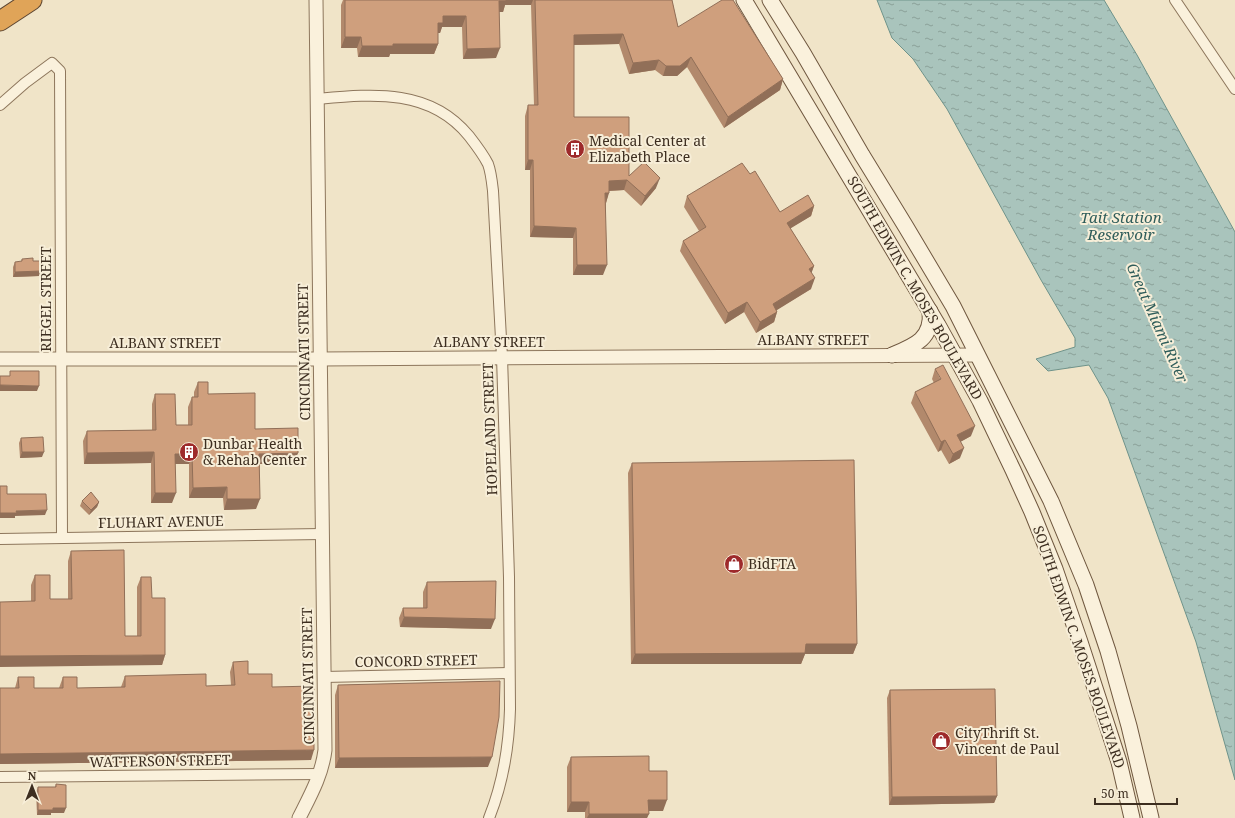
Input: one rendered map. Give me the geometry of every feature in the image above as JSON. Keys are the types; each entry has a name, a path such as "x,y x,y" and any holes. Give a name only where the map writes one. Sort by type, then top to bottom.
{"highway":[{"path":"0,22 32,0"}],"main road":[{"name":"SOUTH EDWIN C. MOSES BOULEVARD","path":"744,0 930,311 980,401 1013,470 1055,569 1119,762 1132,818"},
{"name":"SOUTH EDWIN C. MOSES BOULEVARD","path":"770,0 953,306 1051,501 1086,585 1108,651 1125,711 1151,818"},
{"path":"806,104 826,93"},
{"path":"892,355 912,348 924,337 928,331 930,311"}],"street":[{"name":"CINCINNATI STREET","path":"299,818 320,774 325,750 316,0"},
{"path":"1175,0 1235,89"},
{"name":"RIEGEL STREET","path":"0,105 25,83 52,63 60,71 60,359 62,538"},
{"name":"HOPELAND STREET","path":"317,99 379,95 422,103 441,111 453,120 478,147 488,165 494,191 502,357 509,577 510,725 506,760 489,818"},
{"name":"ALBANY STREET","path":"0,359 320,359 978,355"},
{"name":"FLUHART AVENUE","path":"0,539 322,534"},
{"name":"CONCORD STREET","path":"324,677 509,674"},
{"name":"WATTERSON STREET","path":"0,777 320,774"}],"water":[{"name":"Tait Station Reservoir","path":"877,0 1104,0 1137,55 1235,232 1235,780 1196,642 1108,398 1089,365 1048,371 1036,359 1075,347 1075,338 1041,280 947,109 913,59 892,38"}],"building":[{"path":"345,0 506,0 499,1 500,48 467,49 466,16 443,16 443,23 438,23 438,44 362,46 361,37 345,37"},
{"name":"Medical Center at Elizabeth Place","path":"535,0 672,0 678,27 722,0 733,0 783,79 728,117 691,57 680,66 666,66 659,60 633,63 623,34 574,35 574,117 629,117 629,176 644,162 660,178 645,196 627,180 609,181 609,193 605,193 607,265 577,265 576,228 534,226 533,160 528,160 528,105 538,105"},
{"path":"742,163 750,174 755,171 780,212 808,195 814,206 787,223 814,266 809,269 815,278 773,304 777,312 760,322 747,302 728,313 683,241 706,227 687,196"},
{"path":"33,258 33,261 40,261 41,271 15,272 15,262 22,261 22,259"},
{"path":"943,365 975,426 957,435 964,448 953,454 945,440 941,442 915,392 941,379 935,369"},
{"path":"10,371 39,371 39,386 0,385 0,376 10,376"},
{"name":"Dunbar Health & Rehab Center","path":"198,382 208,382 208,394 255,393 255,429 298,428 298,453 259,454 260,499 227,499 227,487 193,488 192,454 175,454 176,493 155,493 154,452 87,453 87,431 156,430 155,394 175,394 176,425 192,425 192,397 198,397"},
{"path":"43,437 44,452 22,452 21,438"},
{"path":"854,460 857,644 806,644 805,653 635,654 632,463"},
{"path":"0,486 7,486 7,494 46,494 47,510 0,513"},
{"path":"91,492 99,502 91,510 82,501"},
{"path":"124,550 125,636 141,636 141,577 151,577 152,598 165,598 165,655 0,656 0,602 35,601 35,575 50,575 50,599 72,599 71,551"},
{"path":"496,581 495,619 404,617 403,608 427,608 427,582"},
{"path":"248,661 248,674 272,674 272,687 314,686 314,750 0,754 0,688 19,688 18,677 34,677 34,688 63,688 63,677 77,677 77,688 125,687 125,676 206,674 206,686 235,685 233,662"},
{"path":"500,681 499,717 492,757 339,758 338,685"},
{"name":"CityThrift St. Vincent de Paul","path":"995,689 997,796 892,797 890,690"},
{"path":"649,756 649,771 667,771 667,800 648,800 649,814 589,814 589,802 571,802 571,757"},
{"path":"56,784 66,785 66,808 38,810 38,787 56,787"}],"place":[{"name":"Medical Center at Elizabeth Place","path":"575,149"},
{"name":"Dunbar Health & Rehab Center","path":"189,452"},
{"name":"BidFTA","path":"734,564"},
{"name":"CityThrift St. Vincent de Paul","path":"941,741"}],"water label":[{"name":"Great Miami River","path":"1157,323"}]}
